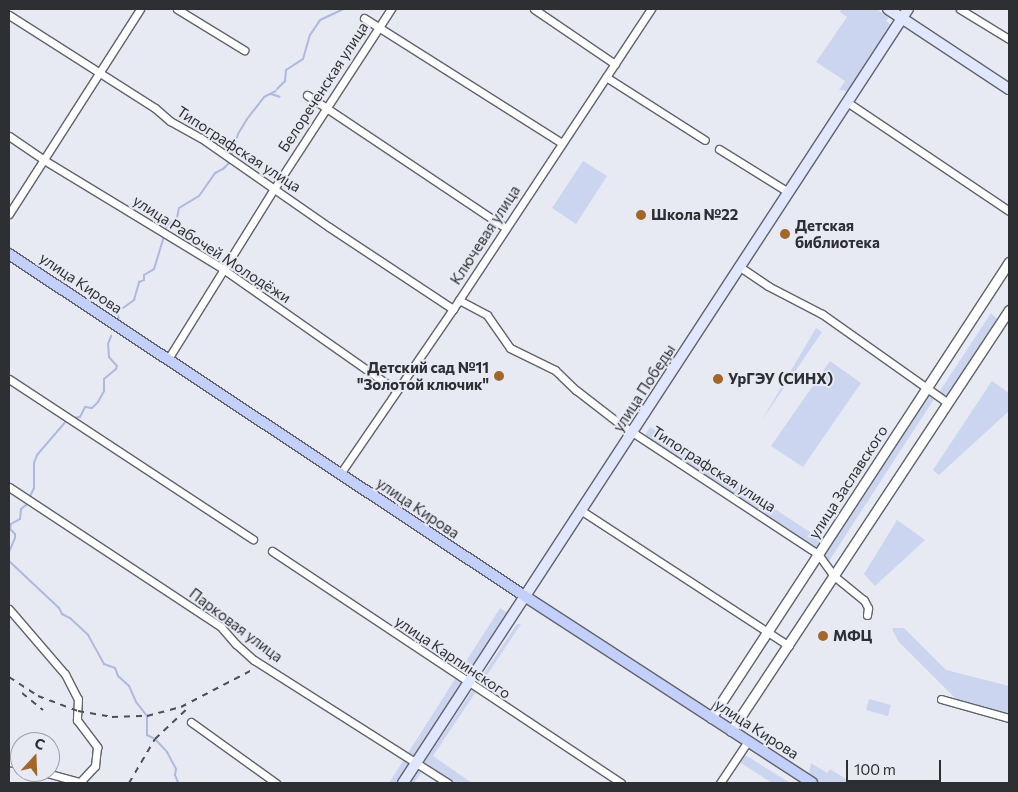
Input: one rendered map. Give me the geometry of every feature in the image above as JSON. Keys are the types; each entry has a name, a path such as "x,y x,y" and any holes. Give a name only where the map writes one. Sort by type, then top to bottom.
{"main road":[{"path":"888,9 1009,89"},
{"name":"улица Победы","path":"403,783 908,9"},
{"name":"улица Кирова","path":"9,254 526,597 812,783"}],"street":[{"path":"9,214 140,9"},
{"path":"177,9 244,50"},
{"name":"Белореченская улица","path":"168,359 223,269 391,9"},
{"path":"534,9 615,64"},
{"name":"Ключевая улица","path":"340,474 459,300 650,9"},
{"path":"960,9 1009,39"},
{"name":"Типографская улица","path":"9,14 98,74 155,108 170,121 202,138 274,189 453,309"},
{"path":"364,18 562,144"},
{"path":"606,77 705,140"},
{"path":"306,95 506,228"},
{"path":"847,102 1009,211"},
{"name":"улица Рабочей Молодёжи","path":"9,136 44,160 223,269 396,390"},
{"path":"719,149 788,192"},
{"name":"улица Заславского","path":"711,718 1009,262"},
{"path":"740,267 768,286 822,314 948,404"},
{"name":"Типографская улица","path":"459,300 487,315 510,348 526,358 555,370 576,390 633,432 818,554 834,576"},
{"path":"731,731 789,646 1009,310"},
{"path":"9,379 253,539"},
{"name":"Парковая улица","path":"9,487 221,627 254,660 448,783"},
{"path":"582,511 789,646"},
{"name":"улица Карпинского","path":"272,551 469,684 621,783"},
{"path":"834,576 864,600 868,608 867,615"},
{"path":"9,609 65,674 78,699 77,720 97,747 95,766 83,782 60,776"},
{"path":"941,699 1009,718"},
{"path":"191,722 276,783"},
{"path":"720,783 748,741"}],"shaded area":[{"path":"842,9 876,9 889,17 886,21 891,25 848,91 839,90 845,81 816,62 847,17 840,12"},
{"path":"583,161 607,176 576,224 552,208"},
{"path":"991,313 998,320 948,396 938,394"},
{"path":"816,328 822,332 762,420"},
{"path":"830,361 861,383 803,467 771,446"},
{"path":"992,381 1009,393 1009,411 939,475 933,470"},
{"path":"925,389 936,396 829,561 643,439 650,427 825,542"},
{"path":"897,520 925,540 875,586 864,574"},
{"path":"500,608 508,613 399,783 389,783"},
{"path":"517,624 521,624 433,756 472,783 448,783 425,768 414,783 410,783"},
{"path":"904,628 946,670 1009,686 1009,714 959,702 898,641 892,629"},
{"path":"869,699 891,705 888,716 866,710"},
{"path":"747,756 790,783 772,783 735,759"},
{"path":"811,763 827,773 830,769 852,783 817,783 808,778"}],"waterway":[{"path":"277,89 285,81 286,70 303,59 310,35 320,20 344,9"},
{"path":"231,157 238,134 247,119 264,97 276,91"},
{"path":"271,94 280,97"},
{"path":"165,232 167,225 177,218 179,208 199,196 215,173 223,169 230,162"},
{"path":"123,308 134,300 139,282 144,280 144,275 154,269 164,236"},
{"path":"118,315 119,322"},
{"path":"73,418 80,417 85,407 92,408 98,402 104,391 104,379 116,369 117,366 109,357 108,344 111,336"},
{"path":"9,552 15,538 15,534 10,529 11,524 20,519 21,509 26,505 34,488 34,463 37,455 67,420"},
{"path":"9,561 59,608 62,614 70,618 88,635 104,664 115,668 118,676 129,686 136,702 147,716 147,735 155,739 167,752 176,769 175,775 178,783"}],"railway":[{"path":"9,677 38,696 78,711 112,717 147,716 181,707 254,669"},
{"path":"22,693 43,710"},
{"path":"129,783 155,739 189,707"}],"place":[{"name":"Школа №22","path":"641,215"},
{"name":"Детская библиотека","path":"785,234"},
{"name":"Детский сад №11 \"Золотой ключик\"","path":"499,376"},
{"name":"УрГЭУ (СИНХ)","path":"718,379"},
{"name":"МФЦ","path":"823,636"}]}
